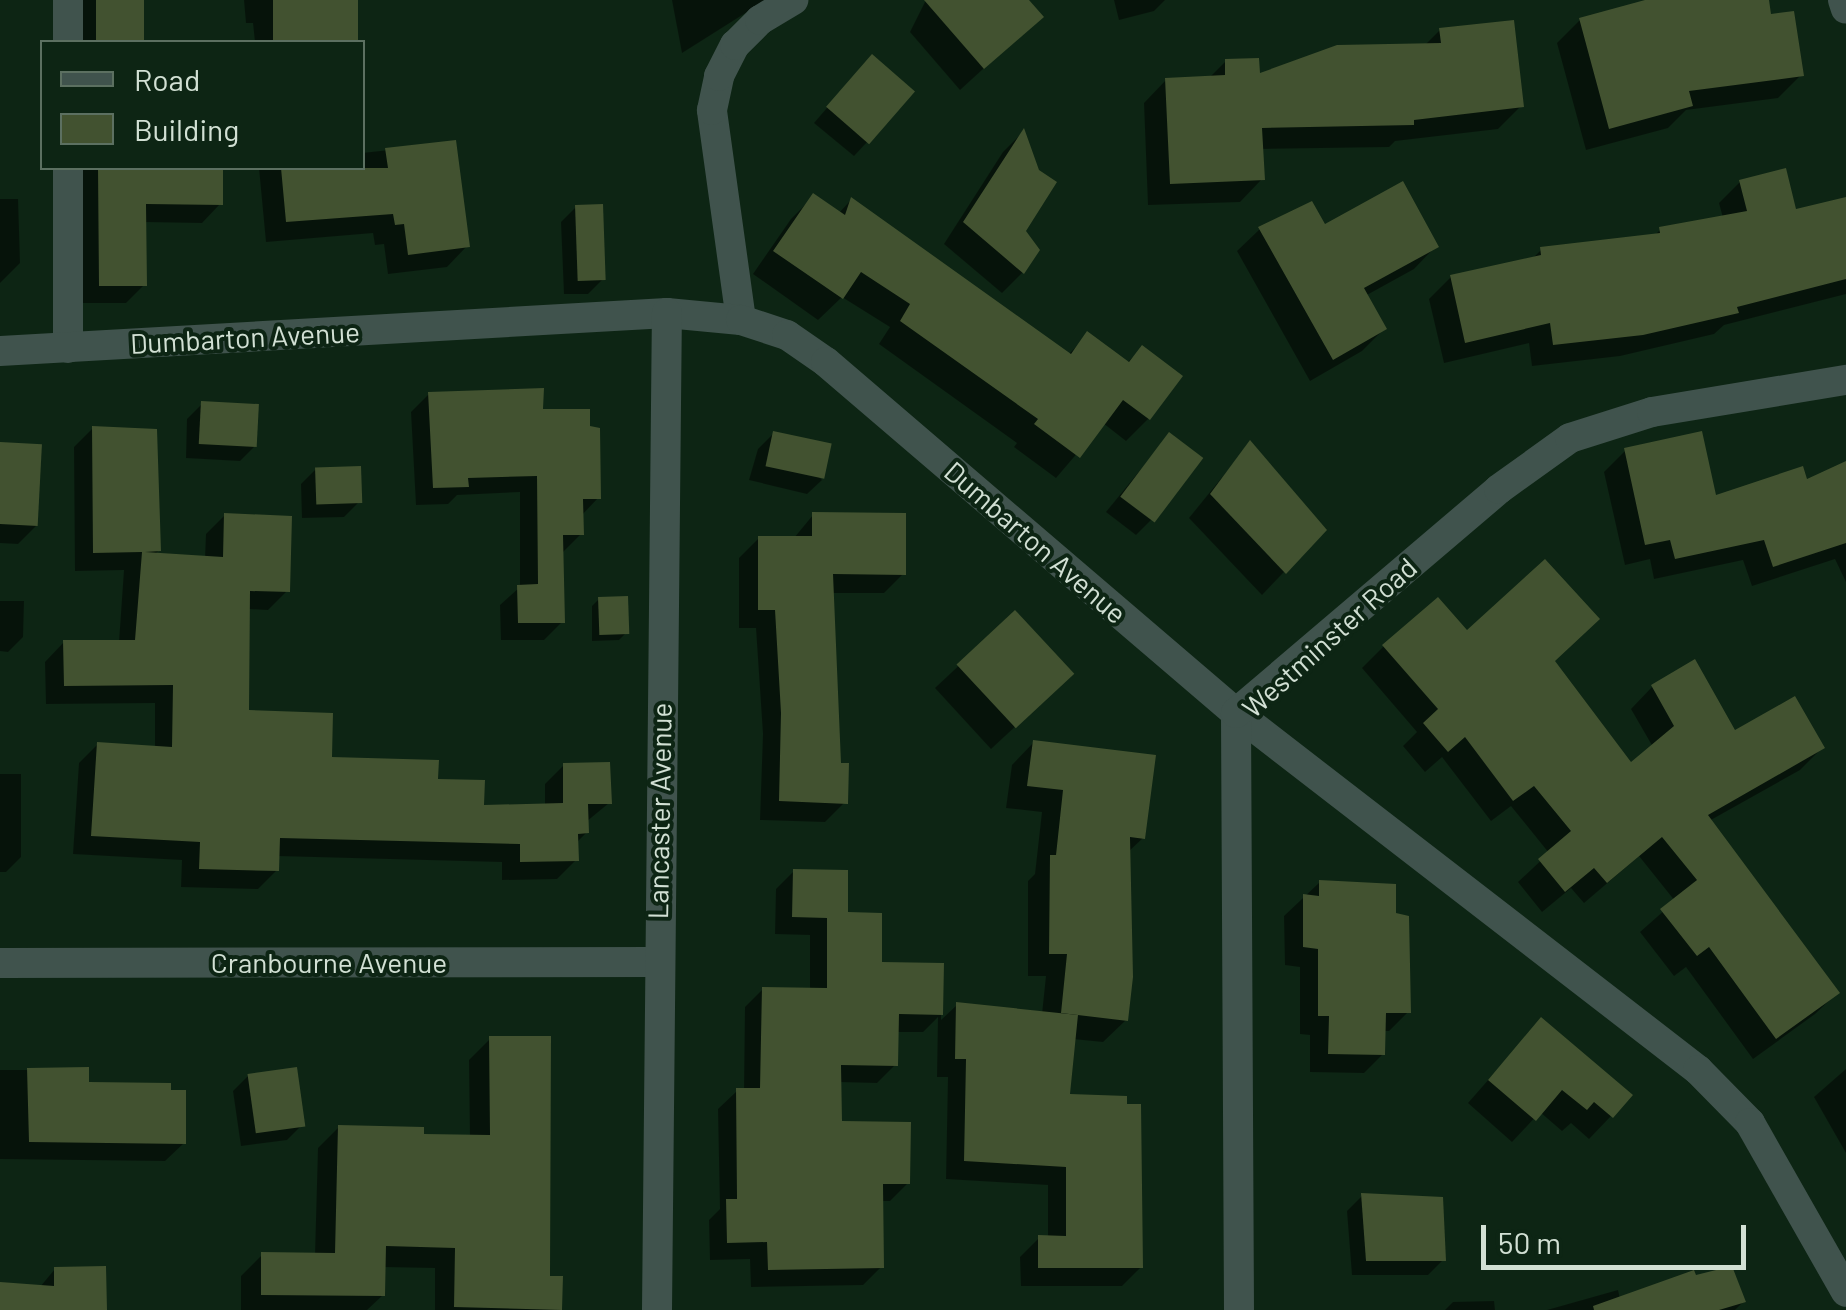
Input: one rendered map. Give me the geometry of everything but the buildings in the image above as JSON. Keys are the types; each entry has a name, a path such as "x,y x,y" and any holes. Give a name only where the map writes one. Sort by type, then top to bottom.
{"street":[{"path":"68,0 68,40"},
{"path":"741,320 712,110 719,76 735,45 760,20 794,0"},
{"path":"1843,0 1846,8"},
{"path":"68,170 68,348"},
{"name":"Dumbarton Avenue","path":"0,351 667,312 741,320 787,334 826,362 1236,713 1698,1070 1750,1123 1846,1292"},
{"name":"Lancaster Avenue","path":"657,1310 657,962 667,312"},
{"name":"Westminster Road","path":"1239,1310 1236,713 1499,489 1570,438 1652,412 1846,380"},
{"name":"Cranbourne Avenue","path":"0,963 657,962"}]}
